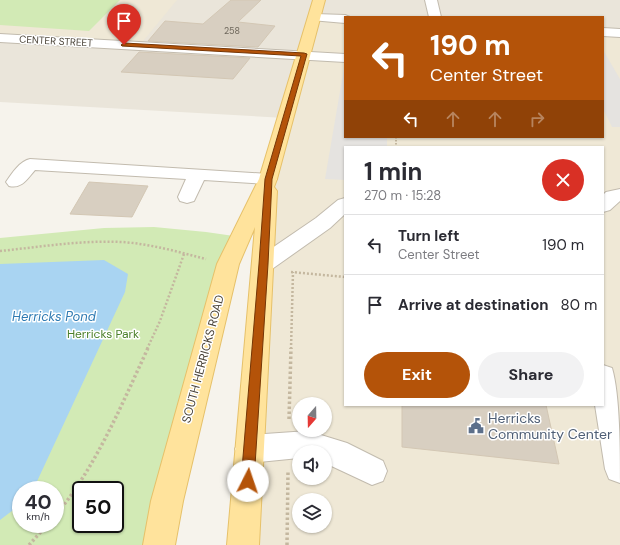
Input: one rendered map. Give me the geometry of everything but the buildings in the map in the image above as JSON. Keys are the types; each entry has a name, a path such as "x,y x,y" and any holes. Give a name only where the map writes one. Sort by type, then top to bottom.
{"main road":[{"name":"SOUTH HERRICKS ROAD","path":"160,545 167,501 228,264 268,179 319,0"},
{"name":"SOUTH HERRICKS ROAD","path":"243,545 264,264 268,179"},
{"path":"143,545 167,501"}],"street":[{"path":"431,0 435,16"},
{"path":"315,18 344,19"},
{"path":"604,32 620,33"},
{"name":"CENTER STREET","path":"0,38 304,54 344,58"},
{"path":"15,182 30,164 268,179"},
{"path":"187,197 197,175"},
{"path":"604,205 613,196 620,195"},
{"path":"264,264 322,223 344,205"},
{"path":"604,381 620,469"},
{"path":"250,449 308,444 337,453 372,471"}],"path":[{"path":"0,251 83,242 123,242 228,264"},
{"path":"64,505 71,497 112,427 160,321 184,254"},
{"path":"264,264 293,272 344,277"},
{"path":"287,545 292,265"},
{"path":"29,545 40,533"}],"shaded area":[{"path":"0,0 620,0 620,33 604,32 604,16 344,16 344,19 285,118 0,102"},
{"path":"0,0 177,0 139,46 0,38"},
{"path":"315,18 344,19 344,138 604,138 604,32 620,33 620,545 243,545 268,179"},
{"path":"604,52 620,79 620,127 612,127 604,111"},
{"path":"344,68 344,138 387,138 387,146 344,146 344,180 325,179"}],"green space":[{"path":"0,0 120,0 89,31 0,25"},
{"name":"Herricks Park","path":"154,227 241,237 167,501 143,545 0,545 0,238 104,228"}],"water":[{"name":"Herricks Pond","path":"104,260 128,274 125,292 37,481 12,481 12,511 0,520 0,264"}],"place":[{"name":"Herricks Community Center","path":"476,426"}],"route":[{"path":"124,45 304,54 268,179 264,264 248,481"}]}
